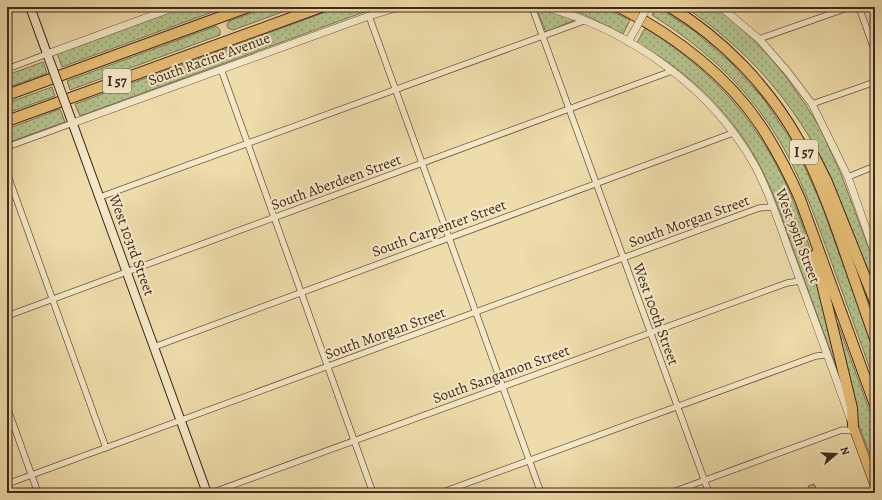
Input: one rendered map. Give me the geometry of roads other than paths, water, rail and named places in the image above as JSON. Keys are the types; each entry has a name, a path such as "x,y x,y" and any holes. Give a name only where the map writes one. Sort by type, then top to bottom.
{"highway":[{"name":"I 57","path":"7,95 248,7"},
{"name":"I 57","path":"7,121 321,7"},
{"name":"I 57","path":"619,7 649,23 673,39 715,72 734,92 766,133 800,199 875,405"},
{"name":"I 57","path":"670,7 702,28 745,68 772,100 799,142 823,194 875,339"},
{"path":"799,142 814,156 827,182 875,302"},
{"path":"812,233 817,264 852,408 854,428"}],"main road":[{"name":"West 103rd Street","path":"30,7 207,493"},
{"name":"West 99th Street","path":"854,428 875,486"}],"street":[{"path":"7,69 156,10 175,7"},
{"name":"South Racine Avenue","path":"7,147 369,16 399,7"},
{"name":"West 100th Street","path":"532,7 709,493"},
{"name":"West 99th Street","path":"545,7 570,15 628,42 672,71 706,101 732,133 754,166 772,207 854,428"},
{"path":"628,42 648,7"},
{"path":"721,7 759,39 787,71 812,104 848,177 875,251"},
{"path":"759,39 850,7"},
{"path":"859,7 875,52"},
{"path":"369,16 542,493"},
{"path":"100,197 584,21"},
{"path":"221,69 373,493"},
{"name":"South Aberdeen Street","path":"7,316 672,71"},
{"path":"812,104 875,82"},
{"name":"South Carpenter Street","path":"154,346 732,133"},
{"path":"848,177 875,166"},
{"path":"7,173 106,448"},
{"name":"South Morgan Street","path":"7,484 759,208 772,207"},
{"name":"South Sangamon Street","path":"211,493 650,332 787,283 800,281"},
{"path":"440,493 816,356 827,354"},
{"path":"7,406 38,493"},
{"path":"670,493 842,430 854,428"}]}
